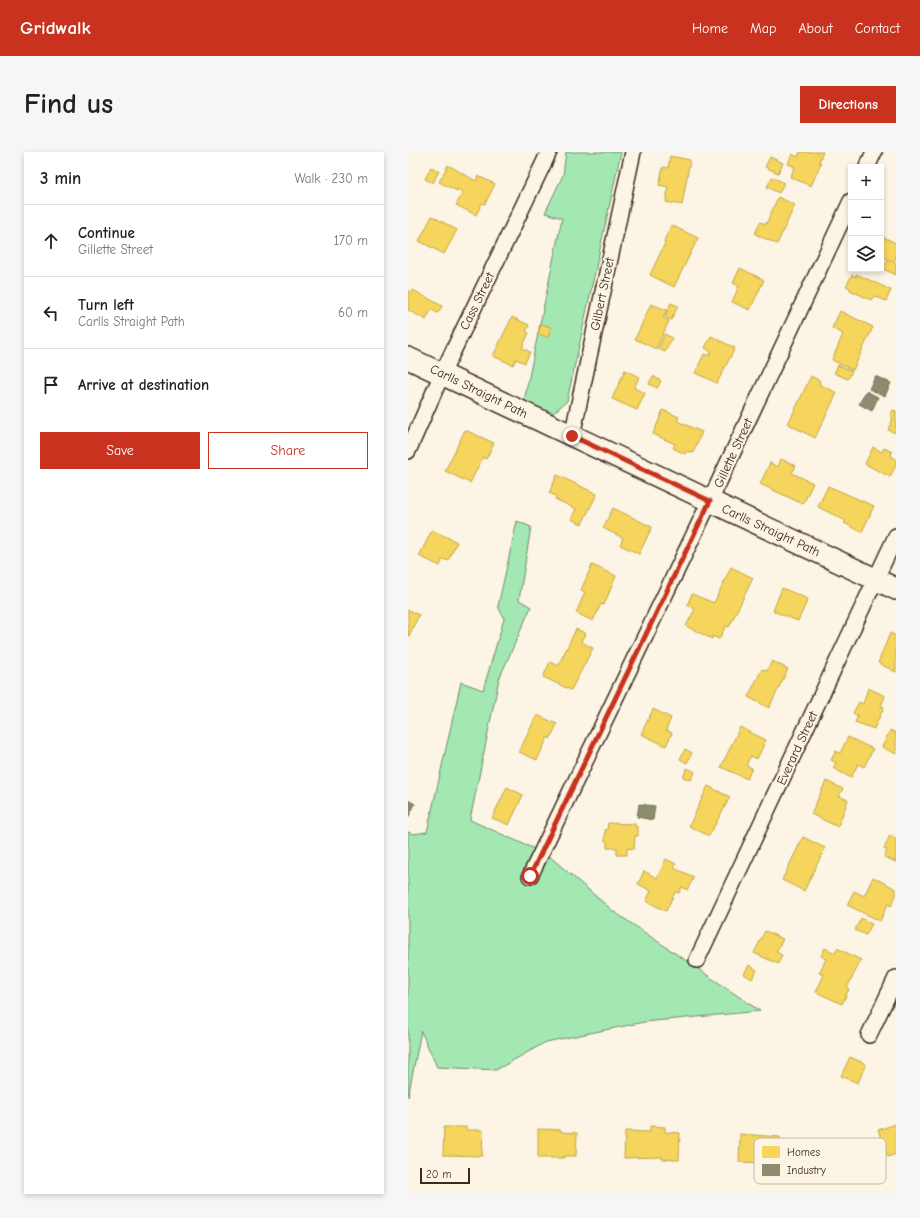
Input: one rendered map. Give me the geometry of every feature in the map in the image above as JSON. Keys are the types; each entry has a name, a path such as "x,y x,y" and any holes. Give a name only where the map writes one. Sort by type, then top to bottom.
{"street":[{"name":"Cass Street","path":"408,451 442,374 549,152"},
{"name":"Gilbert Street","path":"572,436 633,152"},
{"path":"868,164 874,152"},
{"name":"Gillette Street","path":"530,876 710,501 848,207"},
{"name":"Carlls Straight Path","path":"408,358 896,589"},
{"name":"Everard Street","path":"697,960 896,536"},
{"path":"869,1035 896,978"}],"green space":[{"path":"566,152 621,152 567,401 553,413 524,401 562,218 545,213 563,175"},
{"path":"517,521 531,527 519,600 531,607 499,679 470,820 548,855 613,911 760,1011 644,1022 546,1042 496,1070 437,1067 421,1031 408,1097 408,832 413,834 427,832 461,682 483,690 504,619 498,606"}],"building: Homes":[{"path":"800,152 823,152 819,162 821,163 811,186 790,177 795,167 788,164 792,154 798,157"},
{"path":"670,156 690,160 682,205 666,202 668,187 659,185 663,167 668,168"},
{"path":"770,157 783,163 778,173 765,167"},
{"path":"448,165 476,181 478,176 495,184 485,204 482,203 476,215 456,205 463,192 457,189 457,191 439,182"},
{"path":"431,167 439,171 433,183 425,179"},
{"path":"772,177 784,183 779,193 767,187"},
{"path":"778,197 795,205 777,244 755,234 760,222 766,224"},
{"path":"432,216 457,230 444,254 419,241"},
{"path":"671,225 698,238 674,287 650,275 665,243 664,241"},
{"path":"884,237 896,243 896,257 894,262 884,257"},
{"path":"888,260 896,263 896,275 884,269"},
{"path":"740,268 764,280 750,310 732,302 739,286 733,283"},
{"path":"856,274 891,290 886,301 874,296 871,300 850,290 850,288 846,286 852,275 856,277"},
{"path":"408,290 412,293 413,290 442,306 438,313 431,310 426,320 408,310"},
{"path":"671,303 678,306 671,320 665,317"},
{"path":"651,304 667,310 663,318 669,321 656,349 635,339"},
{"path":"840,311 873,327 853,370 832,360 843,334 832,328"},
{"path":"512,317 529,325 526,332 529,333 522,348 530,352 525,363 516,359 513,365 493,356"},
{"path":"541,324 551,327 548,337 538,334"},
{"path":"665,334 672,338 665,352 658,349"},
{"path":"711,336 735,348 717,383 695,373 704,354 709,356 711,352 705,348"},
{"path":"838,365 852,371 848,379 834,373"},
{"path":"625,370 639,377 634,388 645,393 637,410 612,399"},
{"path":"653,376 661,381 657,388 649,384"},
{"path":"811,376 820,381 819,384 837,393 815,438 788,424"},
{"path":"663,410 679,417 677,421 702,432 693,453 687,451 685,454 673,448 675,444 653,434"},
{"path":"893,410 896,411 896,433 888,430 893,418 890,416"},
{"path":"465,430 494,443 486,459 483,457 470,483 445,471"},
{"path":"873,447 882,452 884,448 892,452 891,456 896,459 896,465 890,477 865,464"},
{"path":"781,459 796,466 792,473 813,483 803,504 760,484 770,463 778,467"},
{"path":"557,475 597,494 582,524 571,519 576,509 555,499 556,496 549,493"},
{"path":"828,486 874,506 862,532 844,523 846,521 818,507"},
{"path":"613,508 652,527 639,554 620,545 623,538 603,528"},
{"path":"432,530 457,542 448,561 443,559 440,566 419,556"},
{"path":"592,565 616,576 604,605 601,604 593,621 576,613 585,592 581,590"},
{"path":"731,567 753,578 729,627 726,626 719,639 712,636 712,639 686,626 695,609 687,605 692,594 714,603"},
{"path":"782,588 808,599 798,621 773,611"},
{"path":"408,610 419,615 408,638"},
{"path":"576,629 585,633 581,642 593,648 571,690 543,677 550,662 558,666"},
{"path":"890,633 896,636 896,672 878,663"},
{"path":"772,661 788,669 769,708 748,697 762,669 767,671"},
{"path":"868,688 885,696 881,706 884,707 874,729 855,722 858,716 853,713 859,702 863,704"},
{"path":"653,709 671,718 666,730 672,733 666,746 641,734"},
{"path":"537,715 557,724 550,739 548,737 537,760 519,752"},
{"path":"740,727 766,740 757,759 751,756 746,765 752,768 747,779 721,767"},
{"path":"890,730 896,733 896,754 882,747"},
{"path":"848,737 873,749 864,767 858,764 851,778 833,768 836,763 831,760 836,751 840,753"},
{"path":"685,749 692,753 687,763 680,759"},
{"path":"687,768 695,772 691,780 683,777"},
{"path":"826,781 843,789 839,796 848,800 838,827 811,814"},
{"path":"708,786 730,797 709,836 689,826"},
{"path":"507,787 523,795 509,825 492,818"},
{"path":"608,823 635,824 635,827 638,827 638,836 635,836 634,849 627,848 627,855 617,855 617,848 607,848 607,841 605,841 605,830 607,830"},
{"path":"890,835 896,838 896,862 884,857 887,850 884,849"},
{"path":"803,837 825,848 804,891 782,880"},
{"path":"666,859 676,864 674,868 694,877 687,890 682,887 679,893 675,892 666,911 646,901 651,891 638,884 644,871 657,878"},
{"path":"873,877 896,889 896,895 891,906 888,904 880,921 847,905 854,891 864,896"},
{"path":"861,918 872,924 866,935 855,930"},
{"path":"765,931 783,939 776,952 782,955 778,964 754,953"},
{"path":"825,948 835,953 837,948 861,960 847,988 849,989 842,1004 816,992 824,975 819,973 826,959 821,956"},
{"path":"749,965 757,970 752,979 744,974"},
{"path":"850,1057 866,1064 858,1083 841,1076"},
{"path":"896,1124 896,1154 888,1157 886,1152 886,1138 881,1138 878,1130"},
{"path":"650,1126 665,1127 665,1132 680,1133 679,1160 662,1159 662,1157 624,1158 625,1131 650,1132"},
{"path":"444,1127 466,1127 466,1130 483,1130 482,1156 443,1155"},
{"path":"538,1129 561,1130 561,1132 577,1133 576,1156 564,1156 564,1158 538,1158"},
{"path":"740,1134 780,1137 754,1138 754,1163 739,1162"}],"building: Industry":[{"path":"875,376 891,383 885,396 869,389"},
{"path":"866,391 878,397 872,411 859,404"},
{"path":"408,800 415,804 408,818"},
{"path":"639,804 655,806 653,820 637,817"}],"route":[{"path":"530,876 710,501 572,436"}]}
